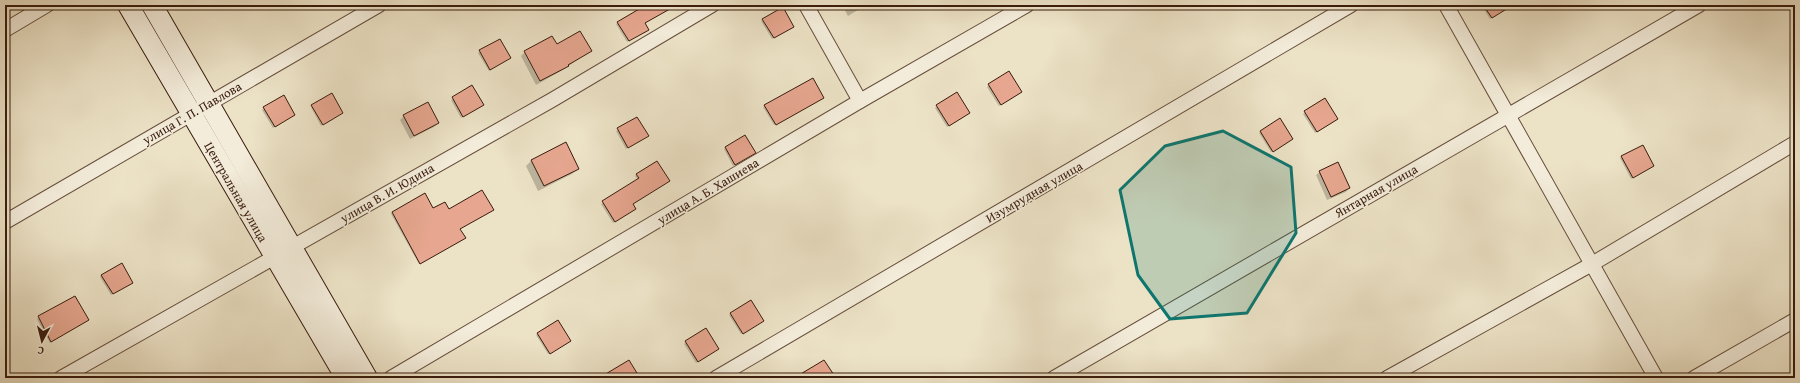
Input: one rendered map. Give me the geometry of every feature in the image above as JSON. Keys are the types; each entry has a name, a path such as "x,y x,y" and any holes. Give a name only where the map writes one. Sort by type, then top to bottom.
{"street":[{"path":"5,30 47,5"},
{"name":"Центральная улица","path":"128,5 191,115 283,252"},
{"name":"Центральная улица","path":"152,5 208,104 346,378"},
{"name":"улица Г. П. Павлова","path":"5,222 379,5"},
{"name":"улица В. И. Юдина","path":"61,378 552,100 712,5"},
{"path":"806,5 860,101"},
{"name":"улица А. Б. Хашиева","path":"391,378 860,101 1027,5"},
{"name":"Изумрудная улица","path":"716,378 1351,5"},
{"path":"1446,5 1656,378"},
{"name":"Янтарная улица","path":"1054,378 1699,5"},
{"path":"1387,378 1592,264 1795,143"},
{"path":"283,252 367,378"},
{"path":"1694,378 1795,320"}],"highlighted area":[{"path":"1223,131 1291,167 1296,233 1247,313 1170,319 1138,275 1120,190 1165,146"}],"building":[{"path":"646,5 677,5 645,23 649,30 629,41 617,22"},
{"path":"1483,5 1513,5 1492,18"},
{"path":"783,7 794,27 774,38 762,19"},
{"path":"580,31 592,51 568,65 569,66 540,81 524,51 552,36 557,44"},
{"path":"500,39 511,58 490,70 479,50"},
{"path":"1009,71 1022,92 1001,105 988,84"},
{"path":"813,78 824,98 776,125 764,105"},
{"path":"472,85 484,105 463,117 452,97"},
{"path":"957,92 970,113 949,126 936,105"},
{"path":"332,93 343,113 323,125 311,105"},
{"path":"284,95 295,115 275,127 263,107"},
{"path":"1325,98 1338,119 1317,132 1304,111"},
{"path":"428,102 439,123 414,136 403,115"},
{"path":"637,117 649,136 628,148 617,128"},
{"path":"1280,118 1293,139 1273,152 1260,131"},
{"path":"745,135 756,153 735,165 725,147"},
{"path":"566,142 579,169 544,186 531,160"},
{"path":"1643,145 1654,166 1633,178 1621,156"},
{"path":"657,161 670,181 633,204 636,209 615,222 602,201 639,178 636,174"},
{"path":"1338,162 1350,188 1331,197 1319,171"},
{"path":"482,190 494,210 460,229 466,238 420,264 392,212 425,193 433,208 445,202 449,209"},
{"path":"122,263 133,283 113,294 101,275"},
{"path":"75,296 89,320 51,342 38,316"},
{"path":"751,300 764,321 743,334 730,313"},
{"path":"558,320 571,341 550,354 537,333"},
{"path":"706,328 719,349 698,362 685,341"},
{"path":"629,360 640,378 599,378"},
{"path":"824,360 836,378 794,378"}]}
